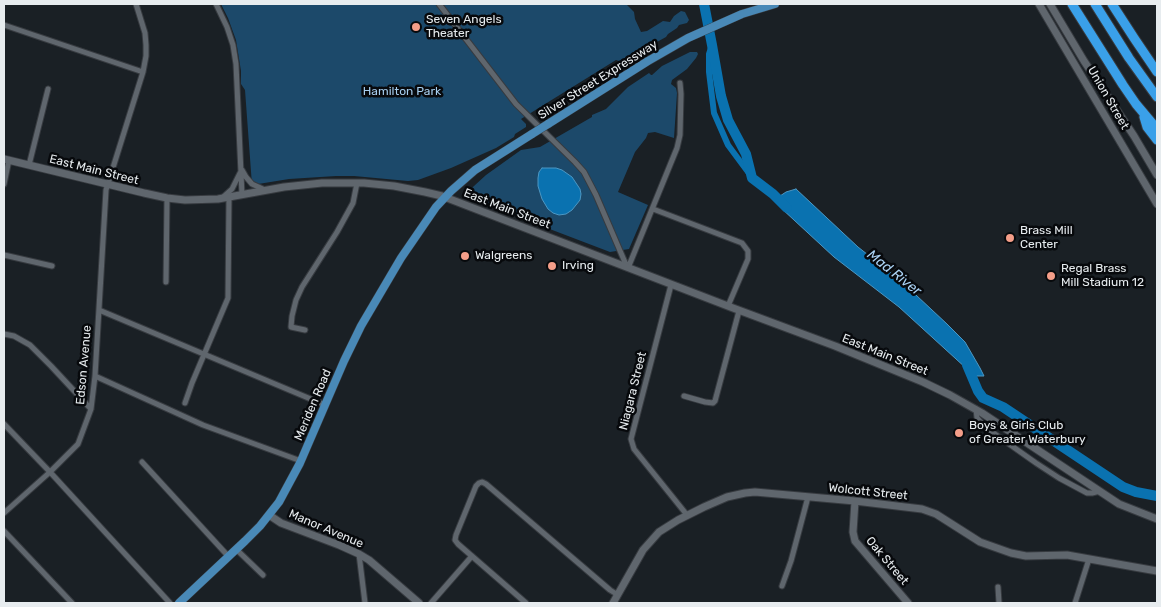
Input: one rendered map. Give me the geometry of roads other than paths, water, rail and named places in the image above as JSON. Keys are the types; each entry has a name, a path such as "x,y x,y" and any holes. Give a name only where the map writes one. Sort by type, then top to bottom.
{"highway":[{"path":"1072,4 1116,74 1142,112 1157,129"},
{"path":"1095,4 1129,58 1157,97"},
{"path":"1112,4 1157,72"},
{"path":"1142,112 1146,124 1157,140"}],"main road":[{"name":"Silver Street Expressway","path":"444,197 475,170 648,61 696,34 753,10 775,4"},
{"name":"Union Street","path":"1039,4 1157,204"},
{"name":"Union Street","path":"1050,4 1157,175"},
{"name":"East Main Street","path":"7,160 167,198 194,200 225,198 313,184 357,183 404,188 444,197 835,346 940,390 976,409 1123,506 1157,519"},
{"name":"Meriden Road","path":"180,603 237,550 269,515 287,489 302,461 346,356 361,326 405,252 444,197"},
{"name":"Wolcott Street","path":"613,603 649,542 662,529 718,500 739,493 755,492 855,501 925,510 936,514 980,542 1011,553 1026,556 1067,555 1157,571"},
{"name":"Oak Street","path":"855,501 853,532 855,541 908,603"},
{"name":"Manor Avenue","path":"269,515 281,523 359,554 369,560 418,603"}],"street":[{"name":"Edson Avenue","path":"4,513 78,444 91,409 95,376 106,190 143,72 146,45 145,32 136,4"},
{"path":"216,4 227,27 233,45 236,64 242,195"},
{"path":"439,4 516,104 584,172 628,268"},
{"path":"4,25 143,72"},
{"path":"628,268 679,143 680,83"},
{"path":"30,165 48,89"},
{"path":"4,184 7,160"},
{"path":"241,170 252,184 266,191"},
{"path":"186,403 192,383 228,298 225,198 232,189 241,170"},
{"path":"305,330 291,327 296,300 302,287 337,232 352,203 357,183"},
{"path":"166,282 167,198"},
{"path":"652,209 742,243 748,251 748,259 728,306"},
{"path":"4,255 52,266"},
{"name":"Niagara Street","path":"671,285 631,439 634,449 687,515"},
{"path":"99,310 325,405"},
{"path":"684,396 705,402 713,403 715,401 739,311"},
{"path":"4,334 14,336 30,345 91,409"},
{"path":"95,376 203,424 302,461"},
{"name":"East Main Street","path":"976,409 978,418 985,427 1036,463 1086,493 1100,491"},
{"path":"4,424 170,603"},
{"path":"142,462 229,557"},
{"path":"526,603 455,540 476,486 480,482 486,484 602,584 618,595"},
{"path":"782,586 808,497"},
{"path":"4,531 72,603"},
{"path":"237,550 263,575"},
{"path":"359,554 365,603"},
{"path":"431,603 472,556"},
{"path":"1074,603 1089,558"},
{"path":"998,587 999,603"}],"water":[{"path":"542,168 562,170 572,177 580,189 580,200 566,214 559,215 553,213 542,199 538,178"},
{"path":"796,189 858,247 901,281 947,324 965,342 984,376 971,378 967,369 899,307 834,257 781,208 778,202 780,196"}],"waterway":[{"name":"Mad River","path":"704,4 721,96 728,120 746,154 752,178 773,194 787,208"},
{"path":"712,45 709,54 709,72 714,113 728,145 751,176"},
{"name":"Mad River","path":"967,365 983,398 1003,407 1123,487 1136,492 1157,496"}],"place":[{"name":"Seven Angels Theater","path":"416,27"},
{"name":"Brass Mill Center","path":"1010,238"},
{"name":"Walgreens","path":"465,256"},
{"name":"Irving","path":"552,266"},
{"name":"Regal Brass Mill Stadium 12","path":"1051,276"},
{"name":"Boys & Girls Club of Greater Waterbury","path":"959,433"}],"park label":[{"name":"Hamilton Park","path":"402,92"}]}
